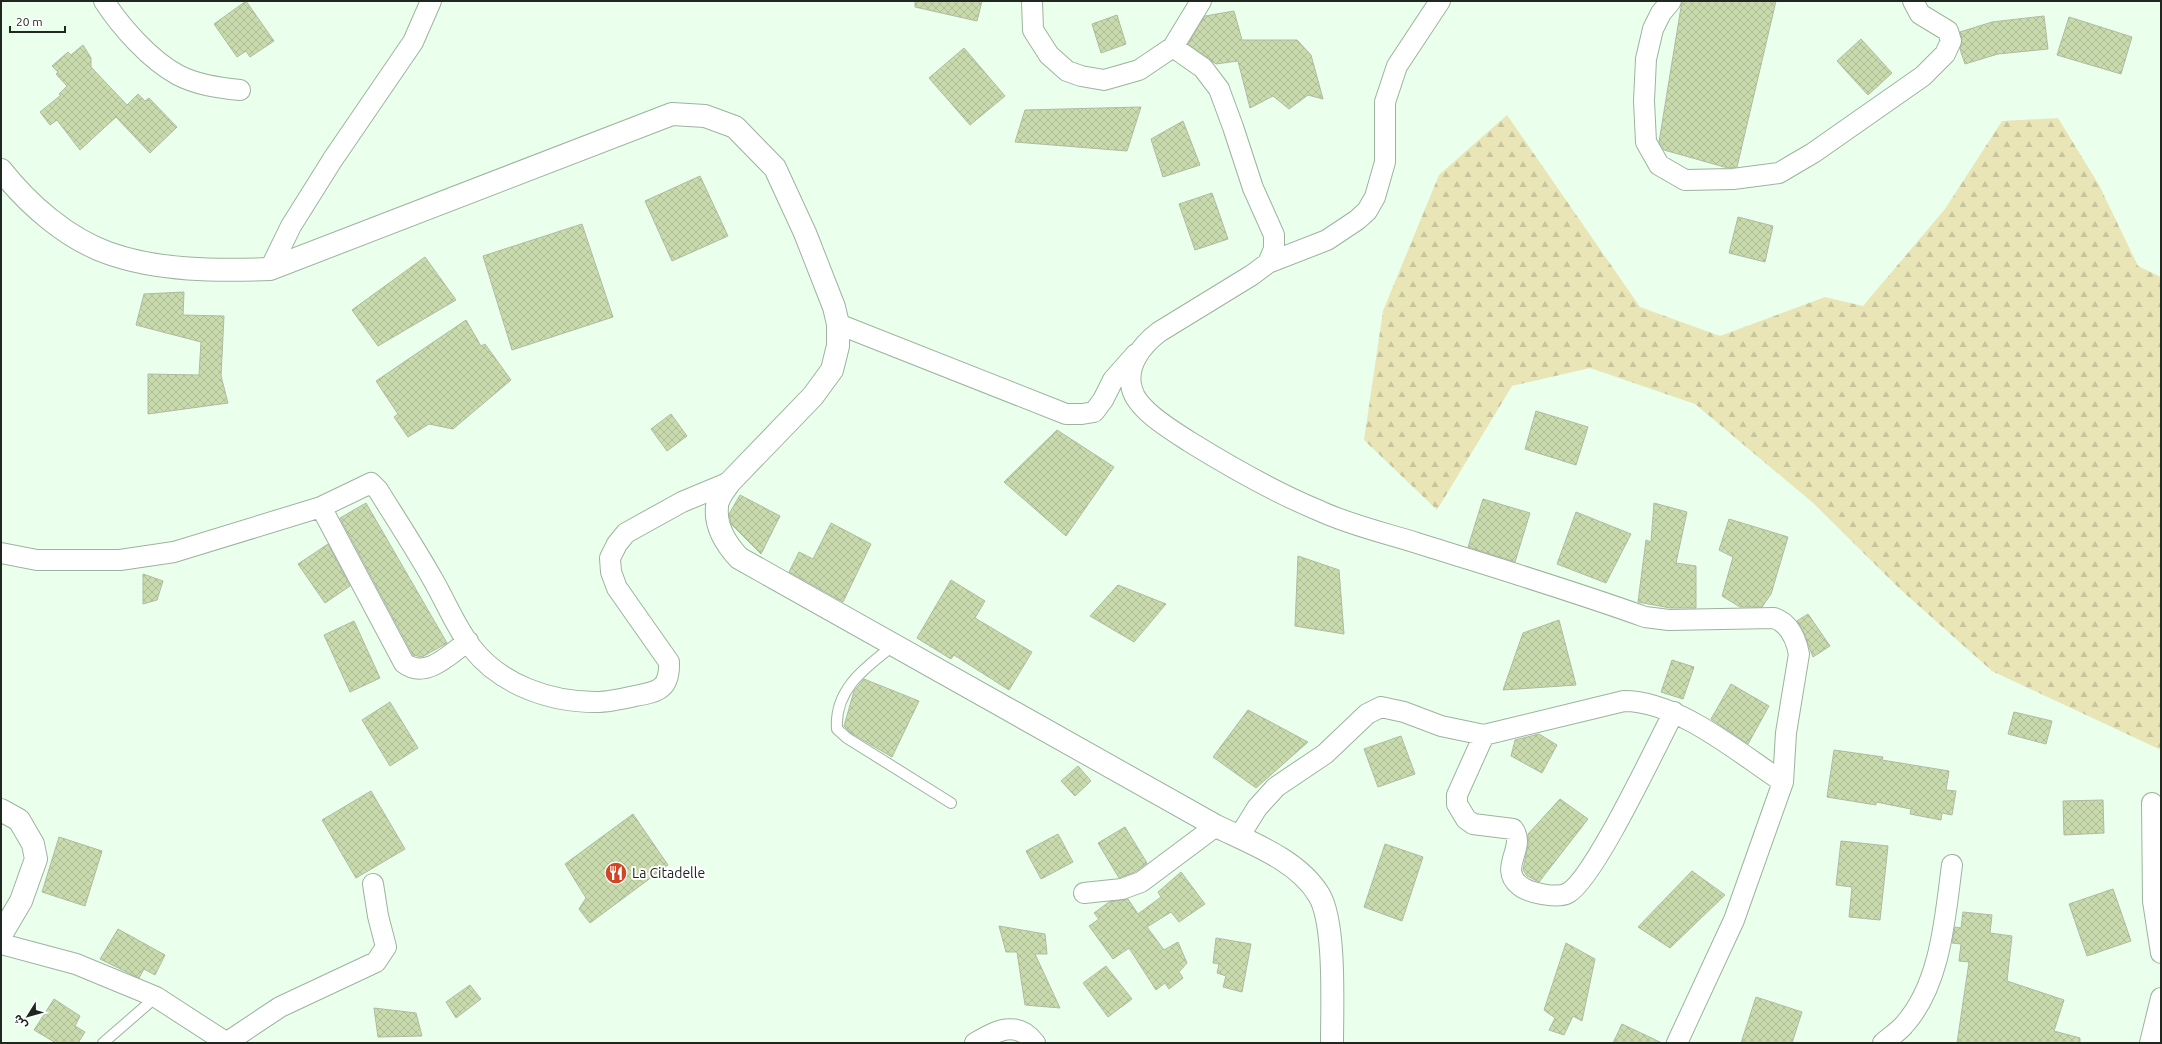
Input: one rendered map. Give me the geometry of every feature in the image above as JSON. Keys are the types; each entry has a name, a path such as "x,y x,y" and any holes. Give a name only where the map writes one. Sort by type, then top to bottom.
{"street":[{"path":"104,1 121,25 140,44 177,74 215,88 240,90"},
{"path":"270,269 291,226 333,159 413,42 431,1"},
{"path":"1032,1 1033,30 1049,55 1066,71 1081,76 1104,80 1139,70 1172,47 1201,1"},
{"path":"838,324 1066,414 1094,412 1103,400 1113,380 1145,343 1159,332 1205,305 1268,263 1327,240 1357,220 1367,211 1375,197 1385,162 1385,102 1396,66 1440,1"},
{"path":"1671,1 1661,13 1654,29 1646,59 1644,101 1646,142 1659,165 1685,180 1733,178 1779,172 1813,153 1923,76 1945,54 1951,41 1948,32 1920,14 1913,1"},
{"path":"1172,47 1203,68 1219,89 1253,188 1274,235 1274,249 1268,263"},
{"path":"1,170 31,203 60,226 107,252 136,261 220,271 270,269 672,114 705,116 735,127 775,168 834,307 838,324 838,346 832,370 813,396 730,482 716,506 719,524 727,545 738,558 1216,826 1286,862 1308,881 1319,895 1328,927 1332,994 1332,1043"},
{"path":"1138,351 1132,373 1132,389 1141,404 1158,421 1259,482 1321,512 1645,617 1669,620 1764,617 1781,620 1788,627 1797,644 1799,654 1786,733 1783,782 1734,920 1677,1043"},
{"path":"1,553 37,560 120,560 174,552 321,507 370,483 378,490 426,567 468,641 491,668 501,675 533,691 557,697 596,702 648,695 657,692 666,684 669,674 669,662 616,588 611,572 610,558 617,544 626,533 682,502 730,482"},
{"path":"321,507 404,663 411,668 423,670 439,663 468,641"},
{"path":"1239,837 1257,808 1276,787 1325,754 1367,714 1381,707 1404,712 1455,729 1484,734 1624,701 1639,701 1685,717 1783,782"},
{"path":"1484,734 1457,794 1459,810 1466,819 1473,824 1513,830 1517,835 1518,842 1510,866 1511,876 1519,886 1536,893 1562,896 1569,893 1579,884 1606,842 1674,712"},
{"path":"2152,803 2154,901 2161,953"},
{"path":"1,810 19,820 33,844 36,859 22,901 1,936"},
{"path":"1084,893 1122,889 1141,882 1216,826"},
{"path":"1883,1043 1904,1025 1926,991 1943,934 1952,865"},
{"path":"1,944 76,964 156,997 226,1043 280,1007 376,962 386,947 378,916 373,884"},
{"path":"2150,1043 2161,998"},
{"path":"975,1043 1000,1029 1017,1030 1030,1036 1035,1043"}],"lane":[{"path":"894,645 854,678 841,700 836,716 837,728 848,738 951,803"},
{"path":"102,1043 156,997"}],"green space":[{"path":"1507,115 1640,307 1720,336 1825,297 1863,306 1945,209 2002,121 2058,118 2099,185 2138,266 2161,277 2161,750 1992,671 1902,591 1812,502 1695,404 1590,368 1512,386 1437,510 1364,440 1383,311 1439,175"}],"building":[{"path":"246,1 274,41 250,57 246,51 237,57 214,24"},
{"path":"915,1 982,1 977,21 915,7"},
{"path":"1682,1 1776,1 1737,167 1728,168 1664,150 1659,142"},
{"path":"1234,11 1242,40 1297,40 1311,55 1323,99 1308,95 1289,109 1273,96 1250,108 1238,61 1216,64 1188,44 1205,16"},
{"path":"1117,15 1126,44 1101,53 1092,24"},
{"path":"2044,16 2048,49 1998,54 1965,64 1960,49 1962,38 1960,32 1992,22"},
{"path":"2069,17 2132,37 2121,74 2057,55"},
{"path":"1861,39 1892,73 1868,95 1837,61"},
{"path":"83,45 91,58 91,67 127,105 138,94 145,101 149,98 177,127 150,153 116,117 80,150 57,120 50,125 40,112 61,95 59,94 67,86 56,74 58,72 52,66 68,52 71,55"},
{"path":"964,48 1005,96 970,125 929,78"},
{"path":"1141,107 1127,151 1015,142 1025,110"},
{"path":"1183,121 1200,165 1163,177 1151,139"},
{"path":"700,176 728,236 672,261 645,201"},
{"path":"1212,193 1228,239 1195,250 1179,204"},
{"path":"1738,217 1773,226 1765,262 1729,253"},
{"path":"582,224 613,317 512,350 483,256"},
{"path":"425,257 456,300 378,346 352,310"},
{"path":"184,292 183,315 224,316 221,376 228,403 148,414 148,374 199,375 201,342 136,325 144,294"},
{"path":"466,320 481,346 485,344 511,380 453,429 429,424 408,437 394,417 398,414 376,381"},
{"path":"1536,411 1588,427 1576,465 1525,449"},
{"path":"671,414 687,436 667,451 651,429"},
{"path":"1057,430 1114,467 1066,536 1004,482"},
{"path":"740,495 780,516 761,554 731,524 729,514"},
{"path":"1483,499 1530,513 1515,562 1468,547"},
{"path":"366,503 447,643 422,657 413,655 340,518"},
{"path":"1654,503 1687,512 1676,563 1696,566 1696,608 1670,608 1638,602 1646,540 1651,542"},
{"path":"1576,512 1631,534 1606,583 1557,564"},
{"path":"1729,519 1788,537 1771,594 1762,607 1740,607 1722,596 1733,557 1719,550"},
{"path":"831,523 871,544 843,602 789,572 799,552 813,559"},
{"path":"328,544 350,586 325,603 298,564"},
{"path":"1298,556 1339,570 1344,634 1295,626"},
{"path":"143,574 163,581 157,600 143,604"},
{"path":"951,580 985,601 975,618 1032,652 1009,690 954,655 951,659 917,638"},
{"path":"1118,585 1166,604 1134,642 1090,616"},
{"path":"1808,614 1830,646 1813,657 1804,633 1797,621"},
{"path":"1559,620 1576,685 1503,690 1523,633"},
{"path":"354,621 380,678 350,692 324,635"},
{"path":"1672,660 1694,667 1683,699 1661,692"},
{"path":"864,679 919,701 892,757 851,733 844,726 854,691"},
{"path":"1731,684 1769,706 1748,744 1711,719"},
{"path":"390,702 418,748 390,766 362,720"},
{"path":"1248,710 1308,742 1256,788 1213,757"},
{"path":"2014,712 2052,721 2046,744 2008,734"},
{"path":"1539,734 1557,745 1542,773 1511,756 1515,740"},
{"path":"1401,736 1415,774 1378,787 1364,749"},
{"path":"1834,750 1883,757 1882,760 1949,771 1946,790 1956,791 1952,815 1942,813 1941,820 1910,814 1911,809 1876,802 1876,805 1827,797"},
{"path":"1078,766 1091,781 1075,796 1061,781"},
{"path":"371,791 405,849 356,878 322,820"},
{"path":"1560,799 1588,819 1539,882 1527,876 1523,870 1528,845 1528,834"},
{"path":"2103,800 2104,833 2064,835 2063,801"},
{"path":"633,814 668,865 590,923 579,909 586,898 565,864"},
{"path":"1125,827 1147,863 1135,872 1119,878 1098,843"},
{"path":"1058,834 1073,862 1041,879 1026,851"},
{"path":"59,837 102,851 85,906 42,892"},
{"path":"1841,841 1888,846 1880,920 1849,917 1852,887 1836,885"},
{"path":"1385,844 1423,857 1402,921 1364,907"},
{"path":"1692,871 1725,895 1670,948 1638,927"},
{"path":"1181,872 1205,904 1179,922 1171,912 1147,927 1164,950 1178,942 1187,963 1179,972 1183,978 1169,989 1165,983 1156,990 1129,948 1113,959 1089,926 1099,919 1094,913 1109,902 1128,899 1138,914 1161,897 1158,892"},
{"path":"2113,889 2131,941 2087,956 2069,904"},
{"path":"1963,912 1992,915 1990,933 2012,936 2007,981 2064,1000 2054,1031 2080,1038 2080,1043 1957,1043 1969,962 1959,961 1961,944 1952,943 1955,927 1961,928"},
{"path":"999,926 1045,934 1047,954 1035,954 1060,1008 1025,1005 1017,952 1006,952"},
{"path":"118,929 165,955 155,975 144,969 139,978 100,959"},
{"path":"1216,938 1251,944 1242,992 1223,987 1226,976 1217,973 1219,964 1213,963"},
{"path":"1566,943 1595,959 1582,1021 1573,1016 1564,1035 1549,1030 1555,1018 1544,1010"},
{"path":"1106,966 1132,999 1108,1017 1083,983"},
{"path":"470,985 481,999 456,1018 446,1002"},
{"path":"1756,997 1802,1012 1792,1043 1741,1043"},
{"path":"54,999 80,1016 75,1026 85,1032 78,1043 56,1043 34,1030"},
{"path":"374,1008 416,1013 422,1036 378,1037"},
{"path":"1622,1024 1662,1043 1613,1043"}],"place":[{"name":"La Citadelle","path":"616,873"}]}
